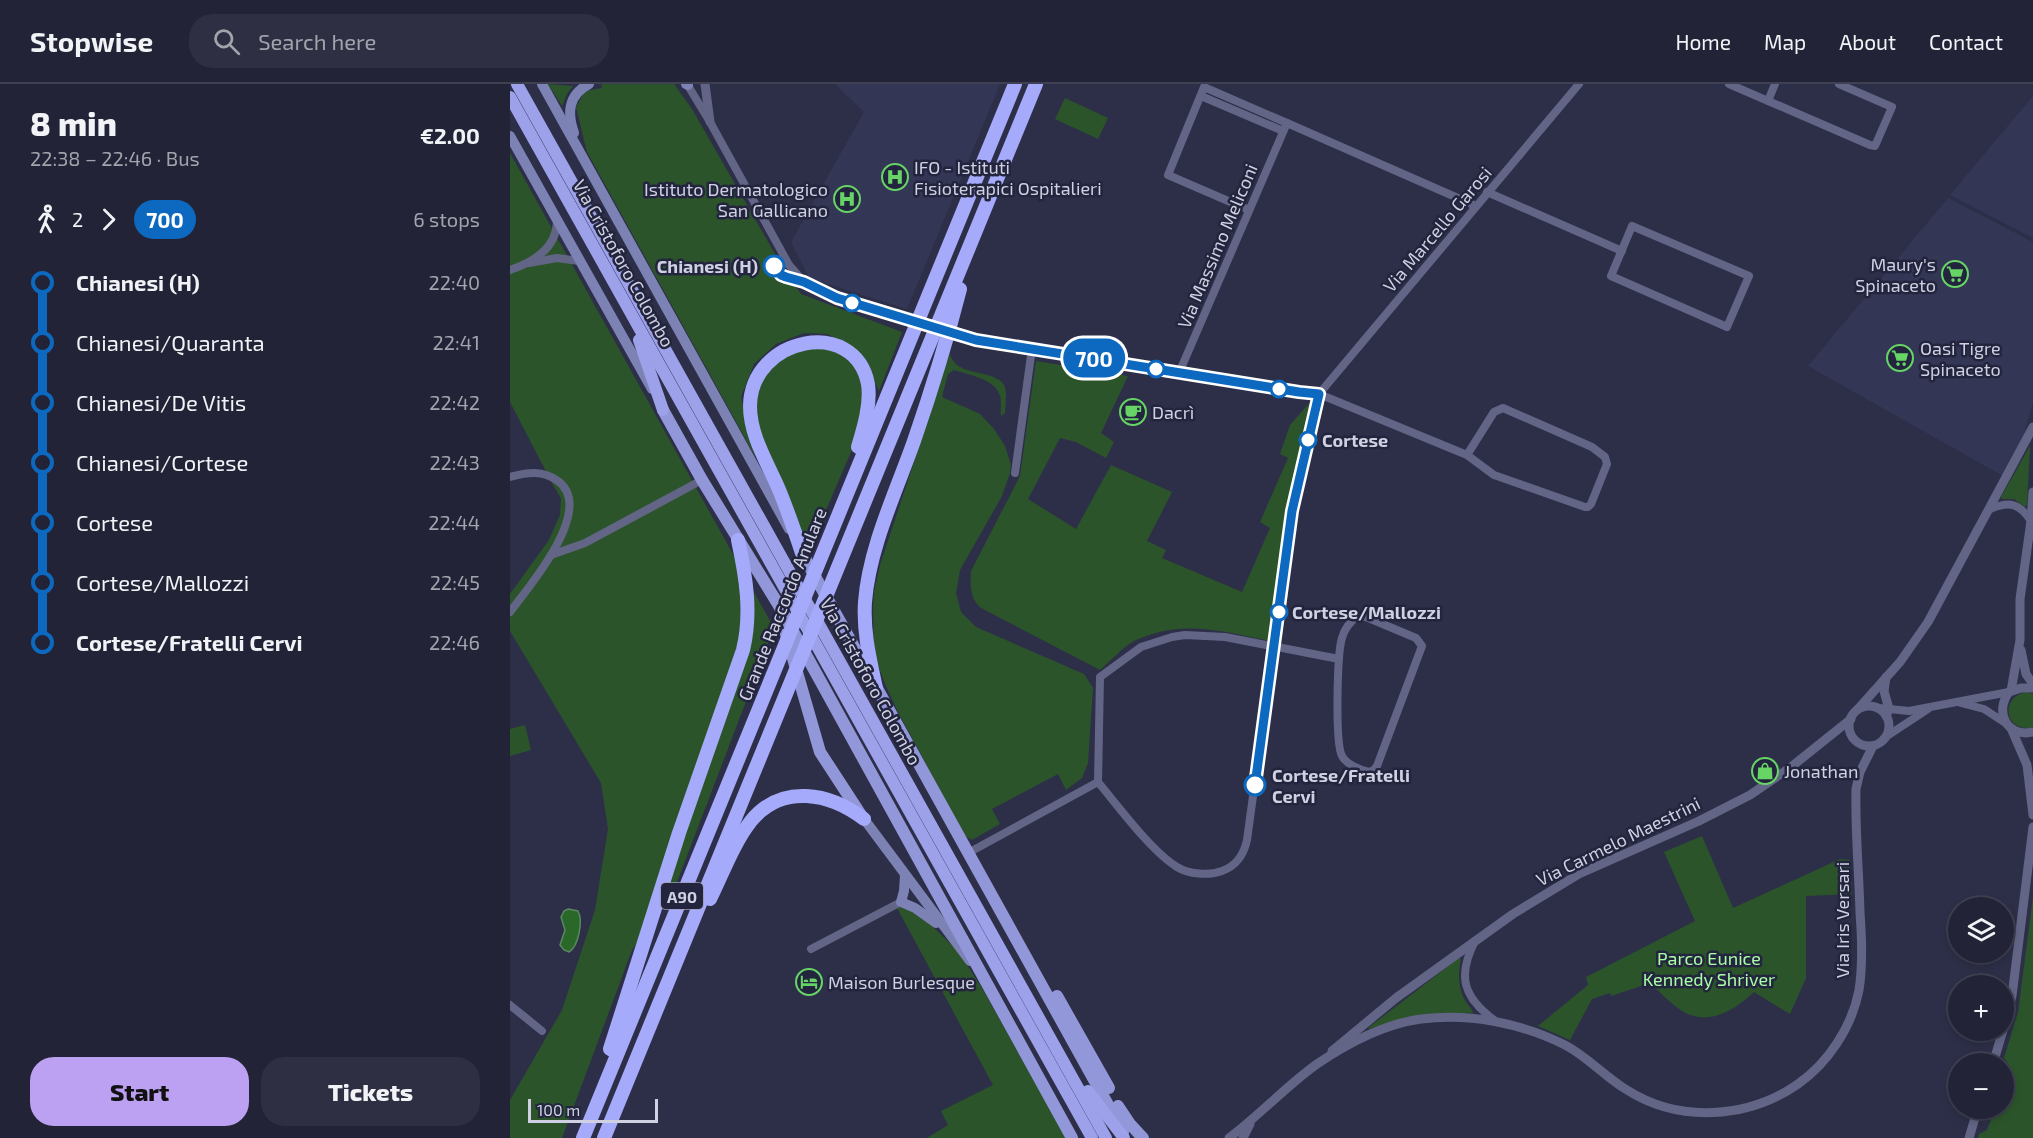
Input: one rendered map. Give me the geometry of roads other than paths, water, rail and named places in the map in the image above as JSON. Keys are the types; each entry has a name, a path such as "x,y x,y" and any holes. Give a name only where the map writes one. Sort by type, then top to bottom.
{"highway":[{"name":"Via Cristoforo Colombo","path":"518,84 1106,1138"},
{"name":"Grande Raccordo Anulare","path":"583,1138 1015,84"},
{"name":"Grande Raccordo Anulare","path":"604,1138 1036,84"},
{"path":"1022,120 1041,84"},
{"name":"Via Cristoforo Colombo","path":"510,97 1092,1138"},
{"path":"876,688 865,624 868,579 954,311 971,242"},
{"path":"626,302 663,410"},
{"path":"802,553 779,490 764,459 753,426 750,407 756,382 764,367 775,356 799,344 824,342 840,347 855,359 866,375 868,407 844,500"},
{"path":"583,1138 679,833 743,650 748,625 748,606 738,540"},
{"path":"684,942 709,901 743,833 765,808 788,798 814,796 844,805 864,819"},
{"path":"1048,1035 1066,1054 1094,1101 1125,1138"}],"main road":[{"name":"Via Cristoforo Colombo","path":"542,84 1125,1138"},
{"path":"583,159 569,111 576,93 589,84"},
{"name":"Via Cristoforo Colombo","path":"510,136 702,480 777,604 1072,1138"},
{"path":"777,604 820,752 864,819 983,978"},
{"path":"905,874 901,902 923,913 949,934"},
{"path":"1018,944 1031,955 1041,969 1125,1117 1143,1138"}],"street":[{"path":"687,84 771,233 797,274 804,282 823,293 976,340 1319,394 1467,455 1494,475 1587,508 1591,504 1607,464 1603,454 1592,447 1503,408 1492,414 1467,455"},
{"path":"705,84 710,123"},
{"name":"Via Marcello Garosi","path":"1319,394 1579,84"},
{"path":"1729,84 1870,146 1875,146 1893,107 1839,84"},
{"path":"1768,101 1775,84"},
{"path":"1249,210 1168,175 1204,87 1476,206"},
{"path":"1201,96 1283,131"},
{"name":"Via Massimo Meliconi","path":"1179,373 1287,123"},
{"path":"1487,192 1622,251"},
{"path":"528,263 552,242 557,220"},
{"path":"1632,226 1749,276 1727,327 1611,276 1622,251 1632,226"},
{"path":"510,270 528,263 557,258 579,261"},
{"path":"1015,473 1032,348"},
{"path":"1319,394 1293,503 1273,647 1247,840 1242,853 1231,867 1219,872 1204,873 1175,866 1152,845 1098,782 1100,677 1136,649 1181,635 1218,636 1273,647 1339,659"},
{"path":"1934,705 1873,746 1862,744 1854,738 1850,729 1851,719 1858,709 1900,662 1928,622 2033,427"},
{"path":"510,477 527,473 544,474 560,482 568,492 570,505 568,520 551,555 510,612"},
{"path":"551,555 591,540 702,480"},
{"path":"2033,492 2020,599 2020,640 2025,671 2033,684"},
{"path":"1990,509 2000,505 2012,505 2022,510 2031,521"},
{"path":"1358,616 1366,617 1416,638 1421,644 1418,659 1376,769 1371,772 1350,764 1340,751 1339,659 1343,635 1352,620 1358,616"},
{"path":"2020,640 2010,692 2002,706 2027,765 2033,815"},
{"path":"1884,738 1888,729 1884,694 1886,677"},
{"path":"1858,709 1868,706 1885,711 1909,711 2010,692 2025,687 2033,688"},
{"path":"1954,702 1984,709 2023,734 2033,732"},
{"name":"Via Carmelo Maestrini","path":"1317,1064 1365,1023 1513,914 1567,881 1633,849 1699,821 1750,795 1791,767 1851,719"},
{"name":"Via Iris Versari","path":"1229,1138 1317,1064 1372,1033 1392,1025 1430,1018 1494,1020 1531,1032 1565,1045 1634,1094 1679,1110 1713,1113 1742,1109 1770,1101 1802,1081 1818,1067 1835,1045 1850,1016 1858,991 1861,934 1856,789 1860,772 1873,746"},
{"path":"968,853 1098,782"},
{"path":"2014,980 2033,826"},
{"path":"811,949 901,902"},
{"path":"1476,940 1466,965 1466,986 1476,1006 1494,1020"},
{"path":"510,1005 542,1031"},
{"path":"1365,1023 1364,1031 1372,1033"},
{"path":"1243,1138 1253,1119"},
{"path":"1969,1138 1975,1119"}],"place":[{"name":"IFO - Istituti Fisioterapici Ospitalieri","path":"895,177"},
{"name":"Istituto Dermatologico San Gallicano","path":"847,199"},
{"name":"Chianesi (H)","path":"774,266"},
{"name":"Maury's Spinaceto","path":"1955,274"},
{"name":"Oasi Tigre Spinaceto","path":"1900,358"},
{"name":"Dacrì","path":"1133,412"},
{"name":"Cortese","path":"1308,440"},
{"name":"Cortese/Mallozzi","path":"1279,612"},
{"name":"Jonathan","path":"1765,771"},
{"name":"Cortese/Fratelli Cervi","path":"1255,785"},
{"name":"Maison Burlesque","path":"809,982"}],"park label":[{"name":"Parco Eunice Kennedy Shriver","path":"1709,968"}]}
